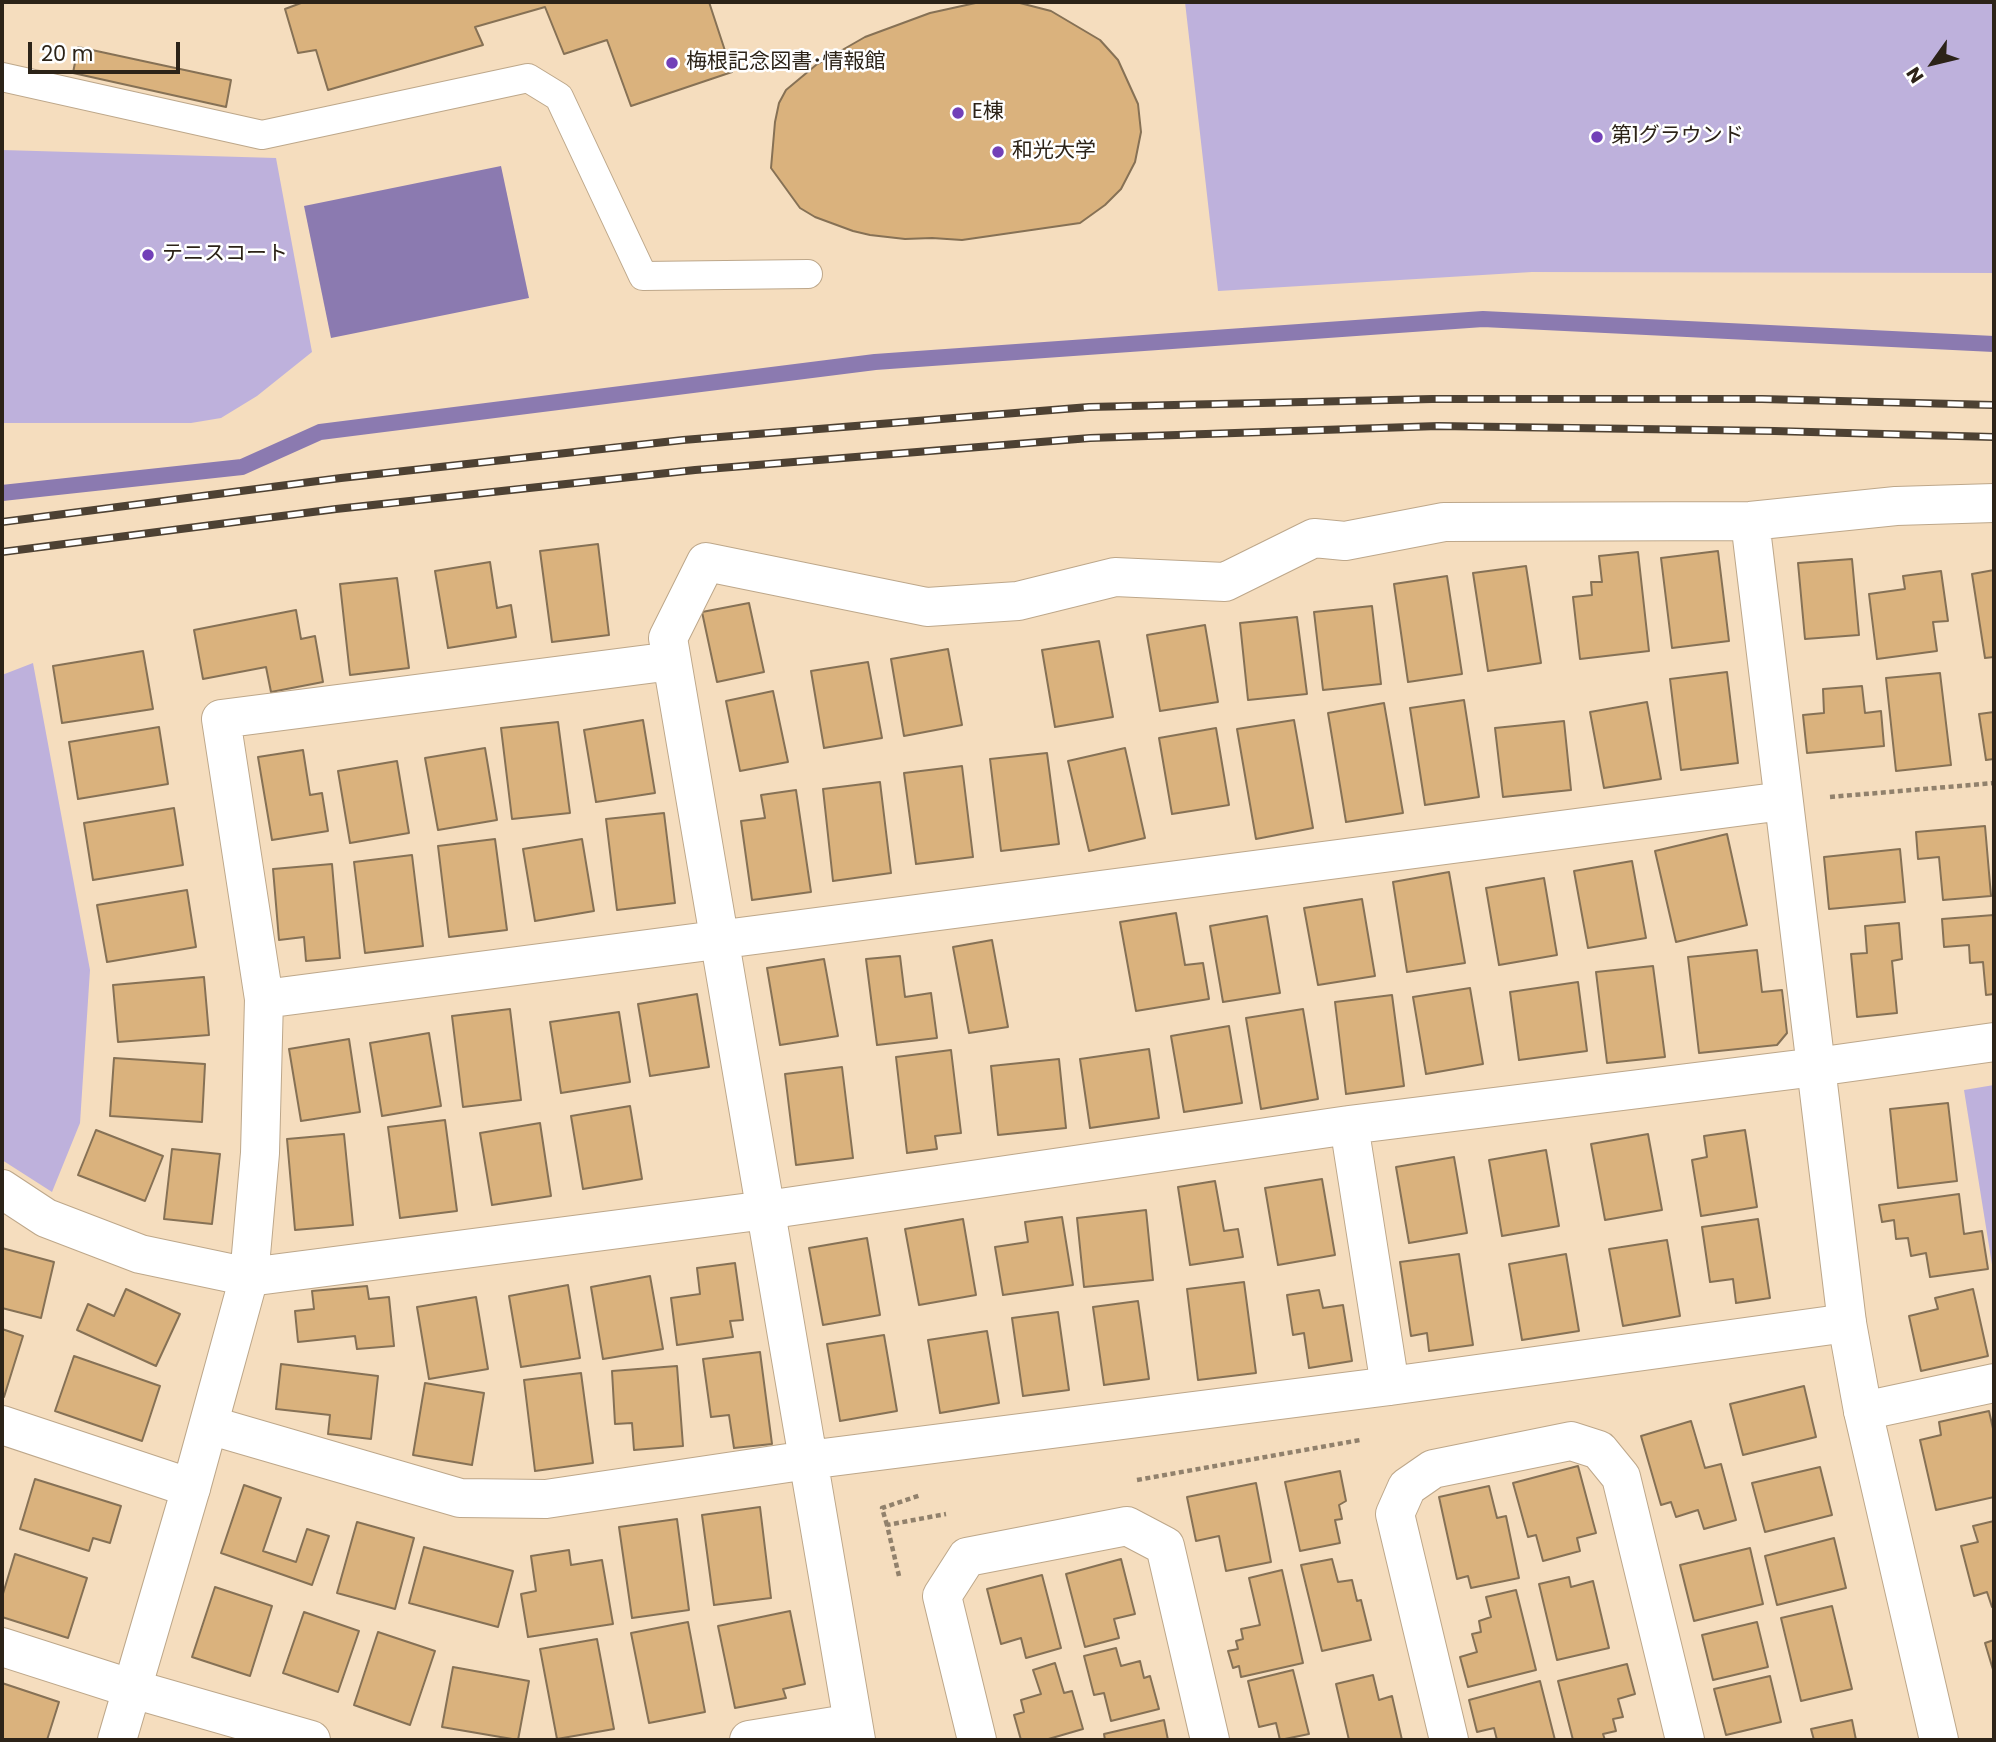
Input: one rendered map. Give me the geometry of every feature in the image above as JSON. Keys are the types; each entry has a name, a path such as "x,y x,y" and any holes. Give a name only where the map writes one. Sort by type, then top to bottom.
{"street":[{"path":"749,1740 855,1732 668,638 706,562 928,607 1018,601 1115,577 1225,582 1314,537 1345,541 1444,522 1750,521 1896,506 1994,503"},
{"path":"1750,521 1847,1323 1863,1411 1939,1740"},
{"path":"117,1740 209,1425 249,1277 260,1153 264,999 221,719 672,661"},
{"path":"264,999 1783,801"},
{"path":"2,1189 46,1218 139,1254 249,1277 766,1210 1349,1125 1816,1068 1994,1042"},
{"path":"1349,1125 1390,1385"},
{"path":"209,1425 460,1498 546,1499 808,1460 1847,1323"},
{"path":"1863,1411 1994,1383"},
{"path":"2,1425 191,1488"},
{"path":"1449,1740 1395,1514 1407,1488 1433,1469 1571,1441 1600,1450 1621,1477 1685,1740"},
{"path":"977,1740 942,1596 967,1557 1127,1526 1165,1546 1210,1740"},
{"path":"2,1647 133,1689 310,1740"}],"lane":[{"path":"2,78 262,135 528,78 559,97 643,276 808,274"}],"path":[{"path":"1783,801 1994,783"},
{"path":"1133,1480 1366,1438"},
{"path":"891,1504 882,1508 900,1578"},
{"path":"887,1525 955,1512"}],"shaded area":[{"name":"第1グラウンド","path":"1185,2 1994,2 1994,273 1532,272 1218,291"},
{"name":"テニスコート","path":"2,150 276,158 312,352 257,396 221,418 191,423 2,423"},
{"path":"501,166 529,298 331,338 304,206"},
{"path":"33,663 90,970 80,1123 52,1192 2,1160 2,675"},
{"path":"1994,1085 1994,1277 1964,1090"}],"building":[{"name":"梅根記念図書･情報館","path":"300,2 709,2 732,72 631,106 607,40 564,54 545,7 475,27 483,45 328,90 316,50 298,53 285,9"},
{"name":"E棟","path":"980,2 1016,2 1051,11 1100,40 1118,60 1138,104 1141,132 1135,162 1121,189 1105,205 1080,223 962,240 870,235 815,217 800,208 771,168 775,122 779,103 786,90 816,65 865,37 930,13"},
{"path":"78,47 231,80 226,107 73,73"},
{"path":"598,544 609,635 552,642 540,551"},
{"path":"1718,551 1729,641 1672,648 1661,558"},
{"path":"1638,552 1649,651 1580,659 1573,597 1592,595 1591,582 1602,582 1599,556"},
{"path":"1852,559 1859,635 1805,639 1798,563"},
{"path":"490,562 497,608 511,605 516,637 448,648 435,571"},
{"path":"1526,566 1541,663 1488,671 1473,573"},
{"path":"1994,570 1994,657 1985,658 1972,574"},
{"path":"1941,571 1948,621 1933,622 1937,651 1877,659 1869,594 1905,589 1903,576"},
{"path":"1447,576 1462,674 1408,682 1394,584"},
{"path":"397,578 409,668 350,675 340,584"},
{"path":"749,603 764,672 717,682 702,612"},
{"path":"1372,606 1381,684 1323,690 1314,612"},
{"path":"296,610 301,639 315,636 323,682 271,692 266,667 203,679 194,630"},
{"path":"1297,617 1307,694 1248,700 1240,623"},
{"path":"1205,625 1218,702 1160,711 1147,635"},
{"path":"1099,641 1113,717 1055,727 1042,650"},
{"path":"948,649 962,725 904,736 891,659"},
{"path":"143,651 153,709 62,723 53,666"},
{"path":"868,662 882,738 824,748 811,671"},
{"path":"1727,672 1738,763 1681,770 1670,679"},
{"path":"1940,673 1951,765 1896,771 1886,678"},
{"path":"1862,686 1865,713 1881,711 1884,746 1807,753 1803,715 1824,713 1823,689"},
{"path":"773,691 788,762 740,771 726,701"},
{"path":"1464,700 1479,797 1425,805 1410,708"},
{"path":"1647,702 1661,779 1604,788 1590,712"},
{"path":"1384,703 1403,813 1346,822 1328,713"},
{"path":"1994,712 1994,759 1986,760 1979,714"},
{"path":"643,720 655,793 596,802 584,730"},
{"path":"1294,720 1313,828 1256,839 1237,729"},
{"path":"1564,721 1571,790 1503,797 1495,728"},
{"path":"558,722 570,813 512,819 501,728"},
{"path":"159,727 168,784 78,799 69,742"},
{"path":"1216,728 1229,805 1172,814 1159,738"},
{"path":"485,748 497,820 438,830 425,758"},
{"path":"1125,748 1145,838 1089,851 1068,761"},
{"path":"303,750 310,795 322,793 328,831 272,840 258,757"},
{"path":"1047,753 1059,844 1001,851 990,759"},
{"path":"397,761 409,833 350,843 338,771"},
{"path":"962,766 973,857 916,864 904,773"},
{"path":"880,782 891,873 833,881 823,789"},
{"path":"796,790 811,892 752,900 741,821 765,818 761,795"},
{"path":"174,808 183,865 93,880 84,823"},
{"path":"664,813 675,903 617,910 606,819"},
{"path":"1985,826 1991,896 1943,900 1939,857 1918,859 1916,832"},
{"path":"1727,834 1747,925 1676,942 1655,851"},
{"path":"495,839 507,930 449,937 438,846"},
{"path":"582,839 594,911 535,921 523,849"},
{"path":"1900,849 1905,902 1829,909 1824,857"},
{"path":"412,855 423,946 365,953 354,862"},
{"path":"1632,861 1646,938 1588,948 1574,871"},
{"path":"332,864 340,958 306,961 304,937 279,940 273,869"},
{"path":"1449,872 1465,963 1407,972 1393,882"},
{"path":"1544,878 1557,955 1499,965 1486,888"},
{"path":"187,890 196,947 107,962 97,905"},
{"path":"1362,899 1375,976 1318,985 1304,908"},
{"path":"1176,913 1185,965 1203,963 1209,999 1136,1011 1120,922"},
{"path":"1994,915 1994,994 1986,995 1983,962 1970,963 1969,945 1944,947 1942,919"},
{"path":"1267,916 1280,993 1223,1002 1210,926"},
{"path":"1899,923 1902,959 1892,961 1897,1013 1857,1017 1851,954 1867,953 1865,926"},
{"path":"992,940 1008,1027 969,1033 953,947"},
{"path":"1757,950 1762,992 1782,990 1787,1033 1777,1045 1699,1053 1688,957"},
{"path":"900,956 905,997 931,993 937,1038 877,1045 866,959"},
{"path":"824,959 838,1036 780,1045 767,968"},
{"path":"1653,966 1665,1057 1607,1063 1596,972"},
{"path":"204,977 209,1035 118,1042 113,985"},
{"path":"1578,982 1587,1051 1519,1060 1510,992"},
{"path":"1470,988 1483,1064 1426,1074 1413,997"},
{"path":"697,994 709,1067 650,1076 638,1004"},
{"path":"1392,995 1404,1086 1346,1094 1335,1002"},
{"path":"510,1009 521,1100 463,1107 452,1016"},
{"path":"1303,1009 1318,1099 1261,1109 1246,1018"},
{"path":"619,1012 630,1082 561,1093 550,1022"},
{"path":"1229,1026 1242,1103 1184,1112 1171,1036"},
{"path":"429,1033 441,1106 382,1116 370,1043"},
{"path":"349,1039 360,1112 301,1121 289,1049"},
{"path":"1149,1049 1159,1118 1090,1128 1080,1059"},
{"path":"951,1050 961,1133 935,1136 937,1149 907,1153 896,1057"},
{"path":"114,1058 205,1064 202,1122 110,1116"},
{"path":"1059,1059 1066,1128 998,1135 991,1066"},
{"path":"842,1067 853,1158 796,1165 785,1074"},
{"path":"1948,1103 1957,1181 1898,1188 1890,1109"},
{"path":"630,1106 642,1179 583,1189 571,1116"},
{"path":"445,1120 457,1211 400,1218 388,1127"},
{"path":"540,1123 551,1196 492,1205 480,1133"},
{"path":"96,1130 163,1156 145,1201 78,1175"},
{"path":"1745,1130 1757,1207 1701,1216 1692,1160 1707,1157 1704,1136"},
{"path":"344,1134 353,1225 295,1230 287,1139"},
{"path":"1648,1134 1662,1210 1605,1220 1591,1144"},
{"path":"172,1149 220,1154 212,1224 164,1219"},
{"path":"1546,1150 1559,1226 1502,1236 1489,1160"},
{"path":"1454,1157 1467,1233 1409,1243 1396,1167"},
{"path":"1322,1179 1335,1255 1278,1265 1265,1188"},
{"path":"1215,1181 1224,1231 1238,1229 1243,1257 1190,1265 1178,1187"},
{"path":"1959,1194 1964,1234 1982,1231 1988,1269 1930,1277 1926,1253 1911,1256 1908,1238 1896,1239 1894,1220 1882,1222 1879,1205"},
{"path":"1146,1210 1153,1280 1084,1287 1077,1218"},
{"path":"1062,1217 1073,1285 1003,1295 995,1247 1028,1242 1025,1222"},
{"path":"963,1219 976,1295 919,1305 905,1229"},
{"path":"1758,1219 1770,1298 1736,1303 1733,1279 1710,1282 1702,1227"},
{"path":"867,1238 880,1315 823,1325 809,1248"},
{"path":"1667,1240 1680,1316 1623,1326 1609,1249"},
{"path":"2,1248 54,1262 41,1318 2,1308"},
{"path":"1459,1254 1473,1345 1429,1351 1427,1333 1411,1336 1400,1262"},
{"path":"1566,1254 1579,1331 1522,1340 1509,1264"},
{"path":"735,1263 743,1320 730,1321 733,1337 677,1345 671,1298 700,1294 697,1268"},
{"path":"650,1276 663,1349 603,1359 591,1287"},
{"path":"1244,1282 1256,1373 1198,1380 1187,1289"},
{"path":"568,1285 580,1358 521,1367 509,1296"},
{"path":"367,1286 369,1299 389,1297 394,1346 357,1349 355,1336 298,1342 295,1311 314,1309 312,1291"},
{"path":"126,1289 180,1314 156,1366 77,1330 88,1304 114,1316"},
{"path":"1973,1289 1988,1356 1921,1371 1909,1316 1938,1309 1935,1298"},
{"path":"1319,1290 1323,1308 1343,1305 1352,1361 1309,1368 1304,1333 1293,1335 1287,1295"},
{"path":"476,1297 488,1369 429,1379 417,1307"},
{"path":"1138,1301 1149,1379 1104,1385 1093,1307"},
{"path":"1058,1312 1069,1390 1023,1396 1012,1318"},
{"path":"2,1329 23,1336 4,1397 2,1396"},
{"path":"987,1331 999,1403 940,1413 928,1340"},
{"path":"884,1335 897,1411 840,1421 827,1344"},
{"path":"760,1352 772,1444 734,1448 729,1415 711,1417 703,1359"},
{"path":"74,1356 160,1386 142,1441 55,1411"},
{"path":"281,1364 378,1376 371,1439 328,1434 330,1415 276,1409"},
{"path":"677,1366 683,1446 634,1450 632,1423 615,1424 612,1371"},
{"path":"581,1373 593,1463 535,1471 524,1380"},
{"path":"425,1383 484,1393 472,1465 413,1455"},
{"path":"1804,1386 1816,1437 1743,1455 1730,1404"},
{"path":"1989,1411 1994,1433 1994,1497 1936,1510 1920,1440 1941,1435 1939,1422"},
{"path":"1691,1421 1705,1468 1721,1464 1736,1520 1704,1529 1698,1510 1676,1517 1671,1502 1661,1505 1641,1436"},
{"path":"1578,1466 1596,1533 1577,1538 1580,1551 1543,1561 1536,1535 1528,1537 1513,1483"},
{"path":"1820,1467 1832,1515 1765,1532 1752,1483"},
{"path":"1340,1471 1346,1501 1339,1505 1342,1519 1335,1520 1340,1543 1300,1551 1285,1482"},
{"path":"35,1479 121,1506 110,1543 93,1538 89,1551 20,1529"},
{"path":"1256,1483 1271,1562 1226,1571 1219,1536 1196,1541 1187,1497"},
{"path":"244,1485 281,1498 263,1551 296,1562 307,1529 329,1536 312,1585 221,1553"},
{"path":"1489,1486 1497,1518 1506,1516 1519,1578 1471,1588 1468,1576 1457,1579 1439,1497"},
{"path":"760,1507 771,1598 714,1605 702,1515"},
{"path":"677,1519 689,1610 632,1618 619,1527"},
{"path":"1994,1521 1992,1607 1987,1592 1974,1596 1961,1546 1978,1542 1973,1526"},
{"path":"357,1522 414,1538 395,1609 337,1593"},
{"path":"1834,1538 1846,1588 1777,1605 1765,1556"},
{"path":"424,1547 513,1571 498,1627 409,1603"},
{"path":"1750,1548 1763,1604 1694,1621 1680,1565"},
{"path":"569,1550 571,1565 602,1560 613,1624 528,1637 521,1594 536,1591 531,1556"},
{"path":"15,1554 87,1578 68,1638 2,1617 2,1597"},
{"path":"1121,1559 1135,1614 1114,1619 1119,1638 1085,1647 1066,1574"},
{"path":"1332,1559 1338,1582 1352,1580 1357,1601 1361,1600 1371,1640 1322,1651 1301,1565"},
{"path":"1282,1570 1303,1663 1241,1677 1239,1666 1233,1668 1228,1651 1238,1649 1236,1641 1243,1639 1241,1629 1260,1625 1249,1578"},
{"path":"1042,1575 1061,1648 1026,1658 1021,1638 1001,1644 987,1589"},
{"path":"1569,1577 1571,1587 1593,1581 1609,1648 1557,1660 1539,1584"},
{"path":"215,1587 272,1606 250,1676 192,1657"},
{"path":"1516,1590 1536,1670 1468,1687 1460,1657 1477,1652 1472,1634 1481,1632 1479,1621 1491,1617 1486,1597"},
{"path":"1832,1606 1852,1689 1801,1701 1781,1618"},
{"path":"790,1611 805,1684 783,1689 786,1698 735,1708 718,1626"},
{"path":"304,1612 359,1631 338,1692 283,1673"},
{"path":"688,1622 705,1712 649,1723 631,1633"},
{"path":"1757,1622 1768,1667 1713,1680 1702,1635"},
{"path":"378,1632 435,1651 410,1725 354,1705"},
{"path":"597,1639 614,1729 557,1739 540,1649"},
{"path":"1994,1640 1994,1673 1985,1643"},
{"path":"1116,1648 1121,1666 1140,1661 1144,1678 1150,1676 1159,1709 1111,1721 1104,1693 1094,1695 1084,1656"},
{"path":"1055,1663 1064,1693 1072,1691 1083,1729 1045,1740 1021,1740 1014,1715 1024,1712 1021,1700 1041,1694 1033,1670"},
{"path":"1627,1664 1635,1694 1618,1699 1623,1717 1613,1719 1616,1731 1603,1734 1605,1740 1573,1740 1558,1681"},
{"path":"453,1667 529,1681 518,1740 442,1727"},
{"path":"1293,1670 1309,1734 1280,1740 1276,1723 1259,1727 1248,1681"},
{"path":"1373,1675 1379,1700 1392,1696 1402,1740 1349,1740 1336,1684"},
{"path":"1770,1676 1781,1722 1726,1735 1714,1689"},
{"path":"1540,1681 1555,1740 1497,1740 1494,1728 1477,1732 1469,1700"},
{"path":"2,1683 59,1702 47,1740 2,1740"},
{"path":"1164,1720 1168,1740 1105,1740 1104,1734"},
{"path":"1852,1720 1856,1740 1814,1740 1811,1729"}],"waterway":[{"path":"2,493 242,467 320,432 875,362 1483,319 1994,344"}],"railway":[{"path":"2,522 341,478 683,440 1089,407 1432,399 1762,399 1994,405"},
{"path":"2,552 336,509 695,470 1090,438 1438,426 1994,437"}],"place":[{"name":"梅根記念図書･情報館","path":"672,63"},
{"name":"E棟","path":"958,113"},
{"name":"第1グラウンド","path":"1597,137"},
{"name":"和光大学","path":"998,152"},
{"name":"テニスコート","path":"148,255"}]}
